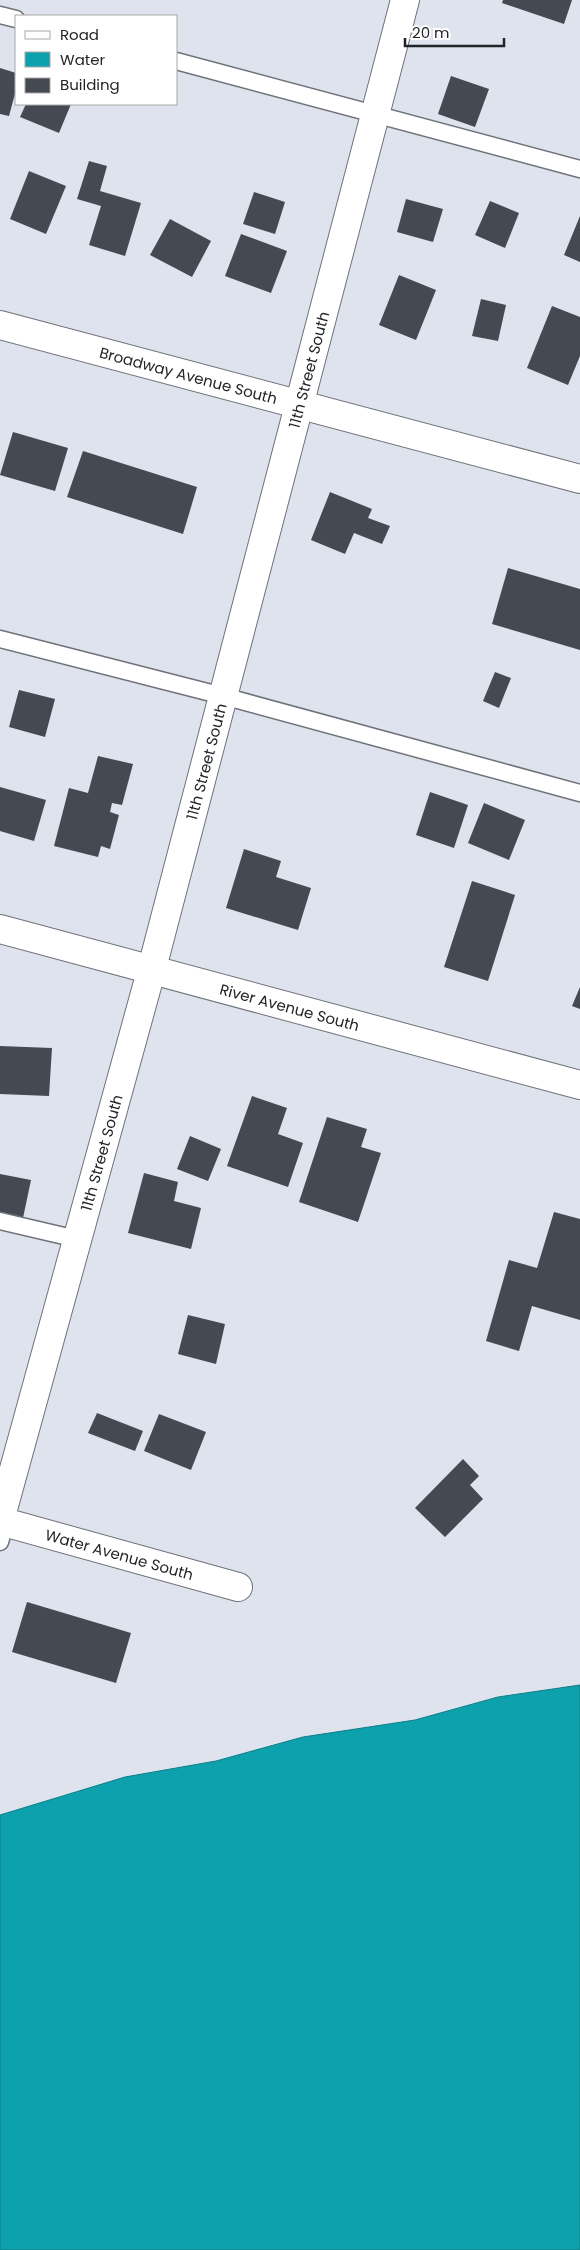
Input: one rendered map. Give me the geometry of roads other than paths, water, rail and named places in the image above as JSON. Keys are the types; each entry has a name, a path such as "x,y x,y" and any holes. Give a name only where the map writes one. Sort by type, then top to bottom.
{"street":[{"name":"11th Street South","path":"2,1526 77,1240 152,968 406,0"},
{"name":"Broadway Avenue South","path":"0,325 580,479"},
{"name":"River Avenue South","path":"0,928 580,1085"},
{"name":"Water Avenue South","path":"2,1526 238,1586"}],"lane":[{"path":"0,14 15,19"},
{"path":"178,62 580,169"},
{"path":"0,639 223,696 580,793"},
{"path":"0,1221 77,1240"}],"water":[{"path":"580,1685 580,2250 0,2250 0,1815 125,1777 216,1761 303,1737 415,1720 498,1697"}]}
